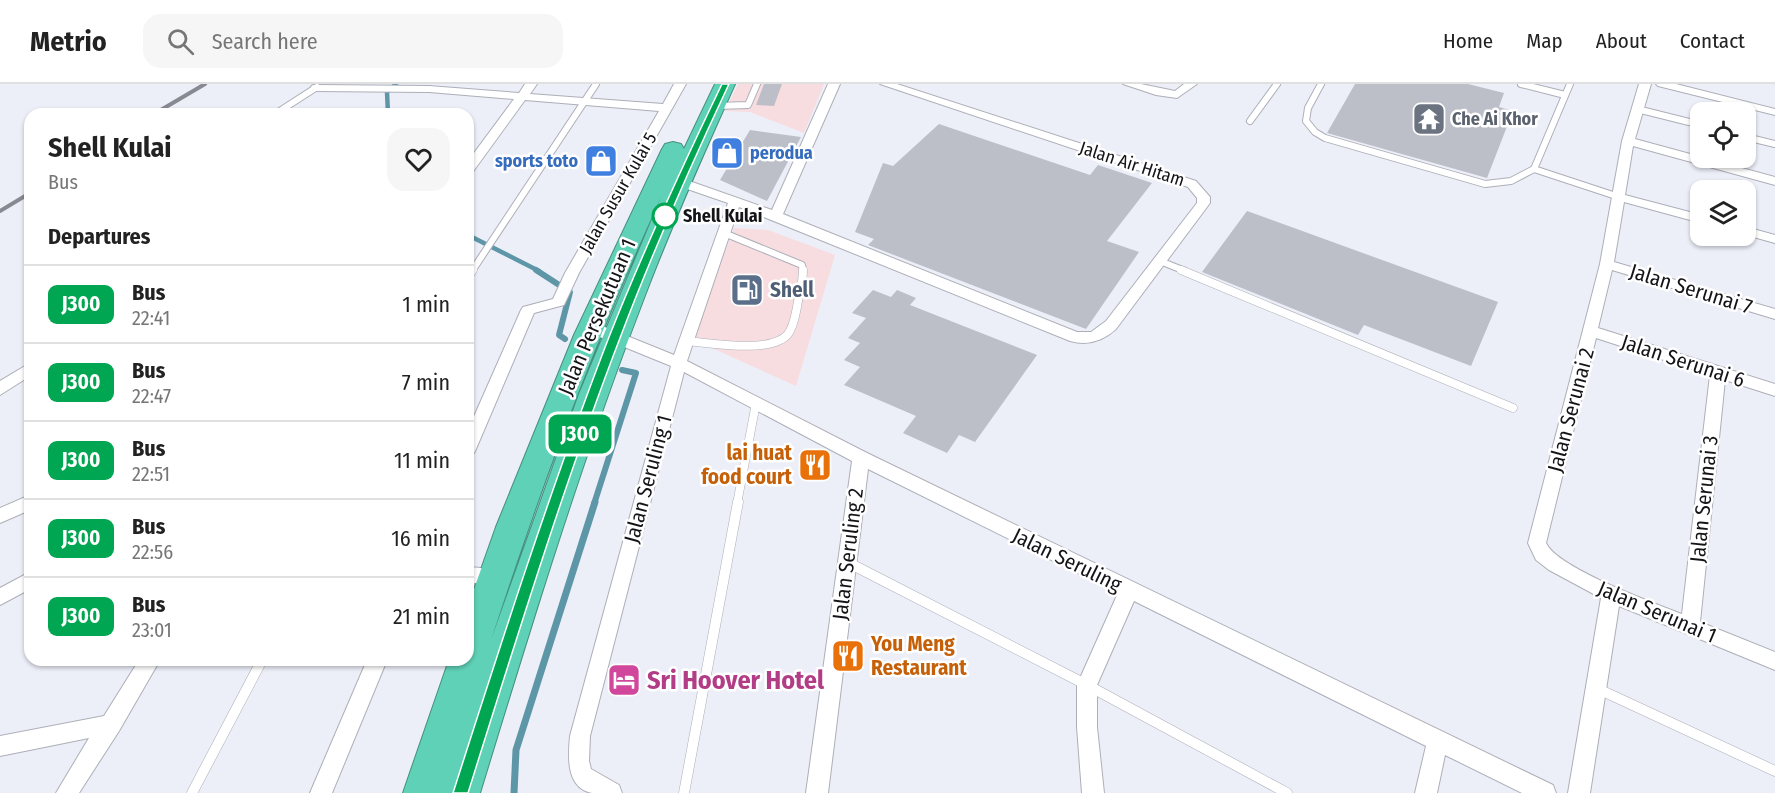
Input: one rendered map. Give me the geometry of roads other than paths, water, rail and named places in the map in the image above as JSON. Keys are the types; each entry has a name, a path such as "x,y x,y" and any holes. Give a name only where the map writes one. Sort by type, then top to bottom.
{"highway":[{"name":"Jalan Persekutuan 1","path":"474,639 497,576 669,178 705,84"},
{"name":"Jalan Persekutuan 1","path":"669,178 715,106 726,84"},
{"name":"Jalan Persekutuan 1","path":"460,793 497,576"},
{"name":"Jalan Persekutuan 1","path":"423,793 464,666"}],"street":[{"path":"474,156 531,84"},
{"name":"Jalan Susur Kulai 5","path":"474,435 528,310 559,302 572,273 680,84"},
{"path":"669,178 776,216 834,84"},
{"name":"Jalan Air Hitam","path":"776,216 1062,332 1089,339 1101,336 1203,203 1204,197 1192,184 886,84"},
{"path":"1129,84 1160,93 1177,95 1191,84"},
{"name":"Jalan Serunai 2","path":"1542,555 1537,543 1538,533 1591,332 1607,264 1628,141 1645,84"},
{"path":"1662,84 1775,112"},
{"path":"429,89 667,108"},
{"path":"1628,141 1775,181"},
{"path":"1619,197 1690,216"},
{"name":"Jalan Seruling 1","path":"611,793 583,776 578,761 584,719 680,363 735,201"},
{"path":"1756,234 1775,239"},
{"name":"Jalan Serunai 7","path":"1607,264 1775,314"},
{"name":"Jalan Seruling","path":"602,332 680,363 861,458 1545,793"},
{"name":"Jalan Serunai 6","path":"1591,332 1775,390"},
{"path":"0,389 24,372"},
{"name":"Jalan Serunai 3","path":"1690,626 1718,372"},
{"name":"Jalan Seruling 2","path":"817,793 861,458"},
{"path":"0,516 24,505"},
{"name":"Jalan Serunai 1","path":"1542,555 1555,566 1611,594 1775,661"},
{"path":"0,597 24,583"},
{"path":"1095,791 1087,727 1086,685 1129,590"},
{"path":"1579,793 1611,594"},
{"path":"67,793 146,666"},
{"path":"321,793 374,666"},
{"path":"0,746 112,723"},
{"path":"1426,793 1438,741"}],"lane":[{"path":"284,108 321,84"},
{"path":"474,268 596,84"},
{"path":"715,106 748,105 757,84"},
{"path":"1250,121 1277,84"},
{"path":"1321,84 1305,112 1306,124 1312,132 1325,138 1499,185 1518,180 1534,169 1570,84"},
{"path":"1521,84 1565,95"},
{"path":"314,88 429,89"},
{"path":"1637,109 1690,122"},
{"path":"1756,139 1775,144"},
{"path":"1534,169 1619,197"},
{"path":"687,341 760,345 774,343 785,338 793,327 804,274 802,265 724,233"},
{"path":"1160,261 1513,408"},
{"path":"684,793 756,403"},
{"path":"847,562 1086,685 1287,793"},
{"path":"192,793 259,666"},
{"path":"1596,688 1775,771"}],"waterway":[{"path":"388,108 387,92 396,84"},
{"path":"474,238 539,271"},
{"path":"536,270 570,292 559,335 565,339"},
{"path":"594,504 636,373 622,370"},
{"path":"514,793 516,750 595,502"}],"railway":[{"path":"164,108 205,84"},
{"path":"0,211 24,197"}],"place":[{"name":"Che Ai Khor","path":"1429,119"},
{"name":"perodua","path":"727,153"},
{"name":"sports toto","path":"601,161"},
{"name":"Shell Kulai","path":"665,216"},
{"name":"Shell","path":"747,290"},
{"name":"lai huat food court","path":"815,465"},
{"name":"You Meng Restaurant","path":"848,656"},
{"name":"Sri Hoover Hotel","path":"624,680"}]}
